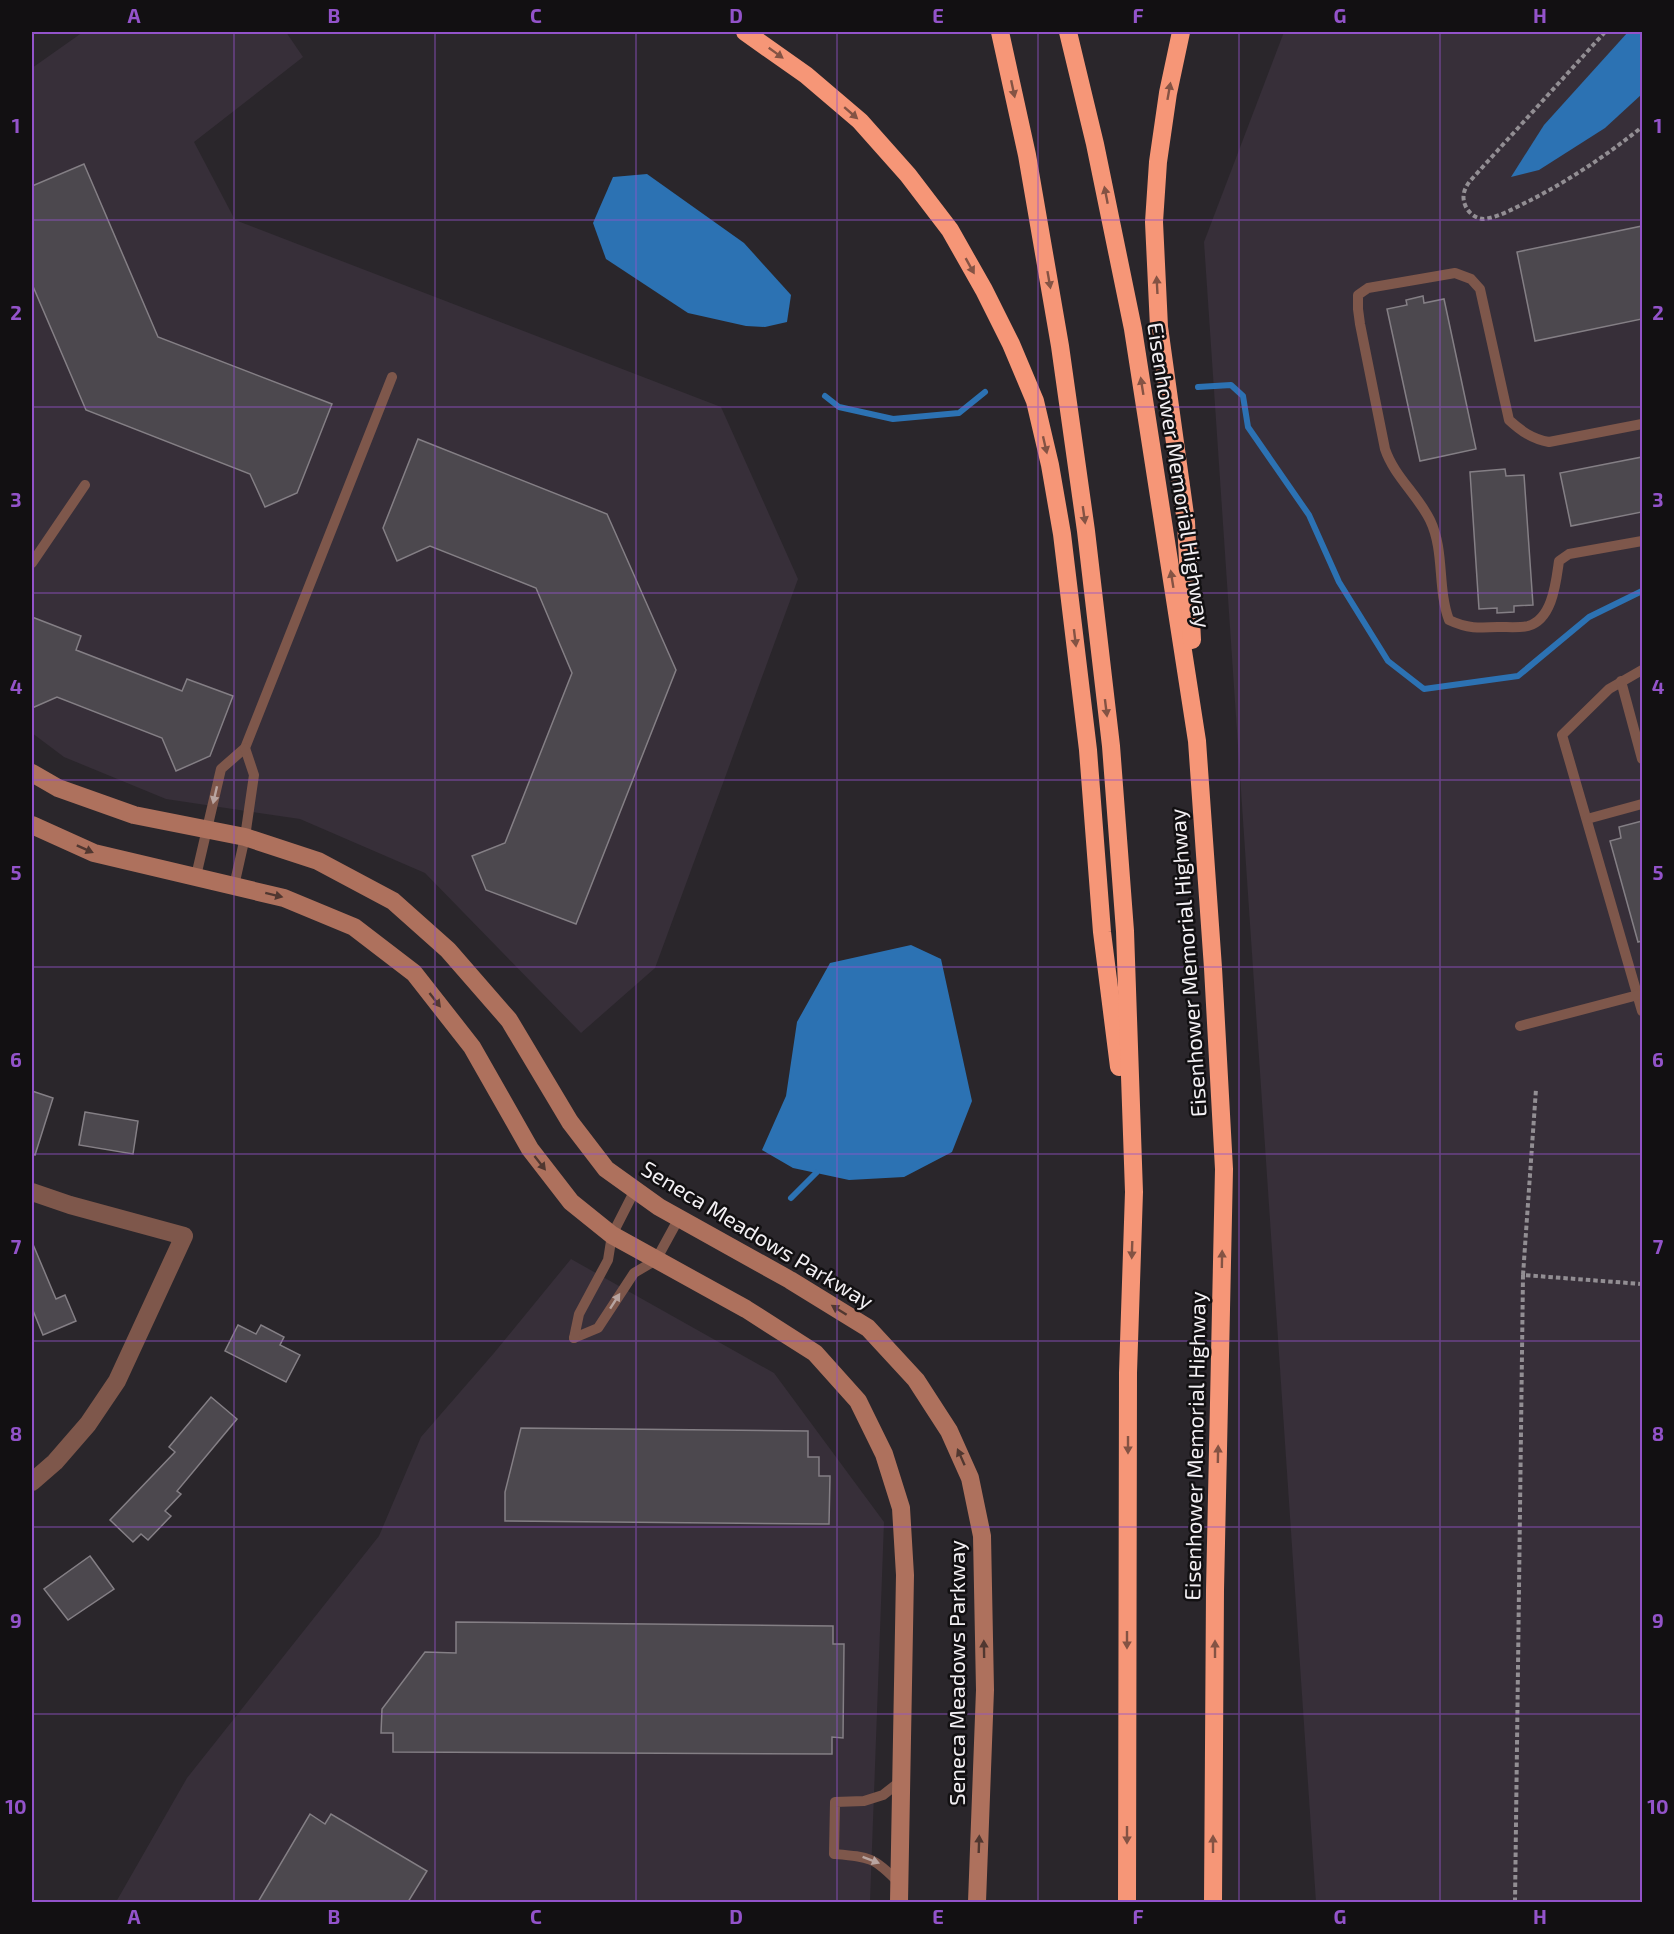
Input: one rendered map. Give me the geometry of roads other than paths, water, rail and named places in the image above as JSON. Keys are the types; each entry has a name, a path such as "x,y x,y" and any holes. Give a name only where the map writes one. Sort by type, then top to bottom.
{"highway":[{"path":"745,32 806,75 860,121 908,175 950,230 1011,344 1035,401 1050,465 1065,556 1088,750 1102,932 1134,1192"},
{"path":"1000,32 1027,154 1060,346 1089,554 1111,747 1125,931 1134,1192 1128,1373 1127,1902"},
{"name":"Eisenhower Memorial Highway","path":"1068,32 1095,144 1133,329 1197,741 1224,1169 1216,1578 1213,1902"},
{"path":"1181,32 1168,93 1158,162 1154,222 1159,327 1186,522 1197,741"}],"street":[{"name":"Seneca Meadows Parkway","path":"32,773 57,788 134,815 245,837 318,861 393,901 448,950 509,1020 570,1122 606,1169 658,1207 790,1280 868,1328 916,1380 949,1431 970,1478 982,1536 985,1690 977,1902"},
{"path":"32,825 94,853 284,898 354,927 414,974 472,1047 530,1149 571,1202 612,1235 746,1309 815,1353 858,1401 884,1454 901,1508 904,1564 899,1902"},
{"path":"32,1192 70,1205 184,1236 117,1381 88,1424 55,1462 32,1482"}],"lane":[{"path":"1642,424 1549,442 1523,432 1509,420 1480,289 1471,279 1455,273 1435,275 1368,288 1358,295 1360,324 1384,449 1390,464 1430,520 1440,559 1443,606 1449,620 1461,626 1474,628 1529,626 1541,617 1552,601 1559,561 1569,555 1642,541"},
{"path":"196,876 221,769 245,747 392,376"},
{"path":"32,563 85,484"},
{"path":"1642,670 1608,689 1562,735 1642,1011"},
{"path":"1621,681 1642,759"},
{"path":"234,886 245,837 254,775 245,747"},
{"path":"1587,819 1642,804"},
{"path":"1520,1026 1638,995"},
{"path":"635,1190 612,1235 608,1260 579,1314 574,1338 598,1328 634,1273 656,1260 679,1218"},
{"path":"900,1883 880,1864 863,1857 834,1854 835,1802 864,1801 883,1795 902,1779"}],"water":[{"path":"1628,32 1642,32 1642,94 1605,128 1539,170 1511,177 1544,125"},
{"path":"647,174 744,243 791,295 787,322 765,327 746,326 688,313 606,259 593,223 613,177"},
{"path":"911,945 941,959 972,1101 952,1152 904,1177 849,1180 793,1168 762,1150 786,1096 797,1022 830,963"}],"waterway":[{"path":"1198,387 1231,385 1243,396 1248,427 1309,515 1339,582 1388,661 1424,689 1518,676 1589,617 1642,591"},
{"path":"825,396 839,407 893,419 959,413 985,392"},
{"path":"791,1198 816,1173"}]}
